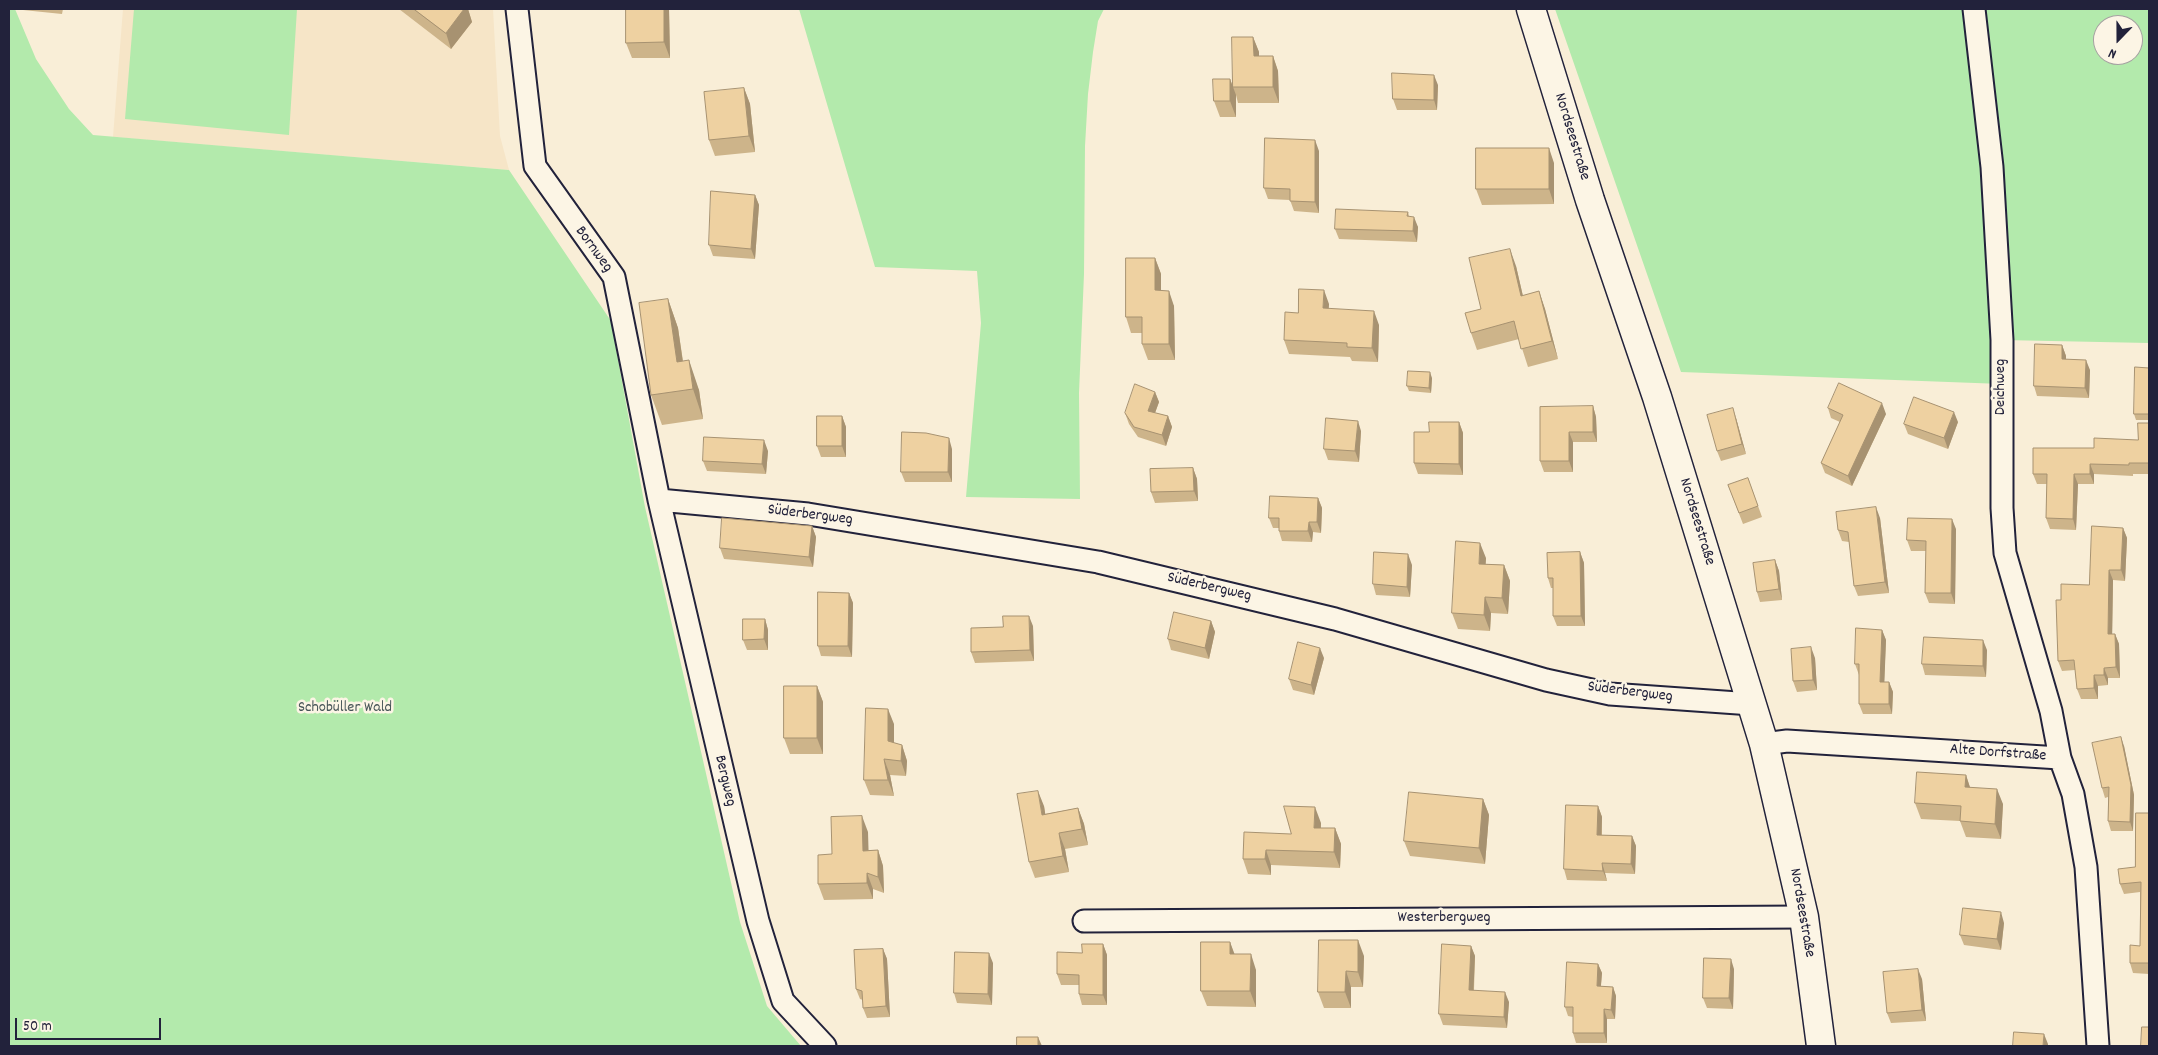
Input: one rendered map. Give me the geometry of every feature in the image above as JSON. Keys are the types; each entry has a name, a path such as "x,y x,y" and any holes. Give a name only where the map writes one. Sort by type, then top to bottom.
{"main road":[{"name":"Nordseestraße","path":"1531,9 1590,200 1657,397 1764,744 1804,917 1821,1046"}],"street":[{"name":"Bornweg","path":"518,9 535,166 614,277 659,500"},
{"name":"Deichweg","path":"1974,9 1994,186 2002,340 2002,508 2005,553 2050,711 2060,758"},
{"name":"Süderbergweg","path":"659,500 808,514 1098,562 1335,619 1546,680 1601,692 1752,704"},
{"name":"Bergweg","path":"659,500 758,921 783,1001 825,1046"},
{"name":"Alte Dorfstraße","path":"1764,744 1788,741 2060,758 2073,794 2086,867 2098,1046"},
{"name":"Westerbergweg","path":"1084,921 1804,917"}],"shaded area":[{"path":"123,9 493,9 500,136 509,170 113,137"}],"green space":[{"name":"Schobüller Wald","path":"9,9 15,9 36,59 69,109 93,135 509,170 611,321 645,507 740,922 767,1006 801,1046 9,1046"},
{"path":"134,9 297,9 289,135 125,119"},
{"path":"799,9 1104,9 1098,21 1093,52 1085,146 1084,274 1079,393 1080,499 966,497 981,323 977,271 875,267"},
{"path":"1555,9 2149,9 2149,343 2002,340 2002,384 1681,372"}],"building":[{"path":"414,9 464,9 446,33"},
{"path":"626,9 664,9 664,42 626,43"},
{"path":"1232,37 1253,37 1254,56 1273,56 1273,87 1233,87"},
{"path":"1392,73 1434,75 1434,100 1393,99"},
{"path":"1213,79 1230,79 1230,101 1214,101"},
{"path":"744,88 749,136 709,140 704,92"},
{"path":"1265,138 1315,140 1315,202 1290,201 1290,189 1264,188"},
{"path":"1476,148 1549,148 1549,189 1476,189"},
{"path":"711,191 755,195 751,249 709,245"},
{"path":"1336,209 1408,212 1407,216 1414,217 1413,231 1335,229"},
{"path":"1510,249 1521,296 1539,291 1552,341 1521,349 1514,321 1471,333 1465,313 1481,309 1469,258"},
{"path":"1126,258 1155,258 1155,290 1169,291 1169,344 1142,344 1142,317 1126,317"},
{"path":"1299,289 1324,290 1323,308 1374,311 1372,348 1347,347 1347,343 1284,340 1285,312 1298,313"},
{"path":"668,299 677,362 689,360 693,389 651,395 639,303"},
{"path":"2035,344 2062,345 2062,359 2086,360 2085,388 2034,386"},
{"path":"2135,367 2149,368 2149,414 2134,414"},
{"path":"1408,371 1430,372 1429,388 1407,386"},
{"path":"1839,383 1882,403 1848,476 1821,463 1843,415 1828,408"},
{"path":"1135,384 1155,392 1148,411 1168,416 1162,435 1134,427 1125,413"},
{"path":"1914,397 1954,412 1944,438 1904,424"},
{"path":"1593,406 1593,432 1569,432 1569,461 1540,461 1540,407"},
{"path":"1733,408 1742,444 1717,451 1707,415"},
{"path":"817,416 842,416 842,446 817,446"},
{"path":"1326,418 1358,421 1355,451 1324,449"},
{"path":"1429,422 1459,422 1459,464 1414,463 1414,432 1429,432"},
{"path":"2138,423 2149,423 2149,463 2129,463 2129,465 2090,464 2090,474 2074,474 2073,519 2046,518 2047,474 2033,474 2033,448 2094,448 2094,438 2138,440"},
{"path":"902,432 926,433 949,438 948,472 901,472"},
{"path":"704,437 764,440 762,464 703,461"},
{"path":"1193,468 1194,491 1151,492 1150,469"},
{"path":"1748,478 1758,506 1739,513 1728,485"},
{"path":"1270,496 1318,498 1317,522 1309,522 1308,531 1279,531 1279,518 1269,518"},
{"path":"1876,507 1885,582 1854,586 1848,532 1838,530 1836,512"},
{"path":"722,518 812,526 809,557 720,548"},
{"path":"1908,518 1952,519 1951,593 1925,593 1926,541 1907,540"},
{"path":"2092,526 2123,528 2121,570 2109,570 2108,634 2115,634 2116,667 2104,668 2104,675 2094,675 2094,688 2077,689 2074,660 2058,661 2056,600 2061,600 2061,584 2089,585"},
{"path":"1456,541 1480,543 1479,564 1504,565 1502,598 1485,597 1484,615 1452,613"},
{"path":"1374,552 1408,554 1407,587 1373,584"},
{"path":"1580,552 1581,616 1553,616 1553,578 1548,578 1547,553"},
{"path":"1775,560 1779,589 1757,592 1753,563"},
{"path":"818,592 849,593 848,646 818,646"},
{"path":"1174,612 1211,621 1205,648 1168,639"},
{"path":"1003,616 1029,616 1030,650 971,652 971,628 1003,627"},
{"path":"743,619 765,619 764,639 743,640"},
{"path":"1856,628 1882,630 1880,682 1889,682 1889,704 1859,704 1859,664 1855,664"},
{"path":"1924,637 1983,640 1983,666 1922,664"},
{"path":"1298,642 1320,648 1311,685 1289,679"},
{"path":"1811,647 1813,680 1793,681 1791,649"},
{"path":"784,686 817,686 817,738 784,738"},
{"path":"866,708 888,709 888,741 902,745 901,761 884,759 888,780 864,780"},
{"path":"2121,737 2131,785 2130,822 2108,821 2109,787 2102,788 2092,743"},
{"path":"1917,772 1966,775 1965,787 1997,789 1995,824 1960,821 1961,806 1915,803"},
{"path":"1038,791 1042,815 1078,808 1082,829 1059,833 1063,856 1029,862 1017,794"},
{"path":"1409,792 1483,799 1479,848 1404,841"},
{"path":"1566,805 1598,806 1597,835 1632,836 1631,864 1602,863 1603,871 1564,869"},
{"path":"1284,806 1315,807 1314,828 1335,828 1334,852 1266,850 1265,859 1243,859 1244,832 1291,834"},
{"path":"2136,813 2149,813 2149,963 2130,963 2130,945 2140,946 2141,882 2120,884 2118,869 2135,867"},
{"path":"862,816 863,851 878,850 878,877 867,873 867,883 818,884 818,855 832,854 831,817"},
{"path":"1963,908 2001,912 1997,939 1960,935"},
{"path":"1319,940 1358,940 1358,972 1346,971 1345,992 1318,992"},
{"path":"1201,942 1230,942 1230,954 1251,954 1250,991 1201,991"},
{"path":"1082,944 1103,944 1103,995 1079,994 1079,975 1057,974 1057,952 1082,953"},
{"path":"1442,944 1471,946 1469,990 1505,992 1504,1017 1439,1014"},
{"path":"883,949 886,1006 863,1008 862,991 856,989 854,950"},
{"path":"955,952 989,953 988,994 954,993"},
{"path":"1704,958 1731,959 1729,998 1703,998"},
{"path":"1567,962 1598,964 1597,986 1613,987 1611,1010 1604,1009 1604,1033 1573,1033 1573,1007 1565,1007"},
{"path":"1918,969 1922,1010 1887,1013 1883,972"},
{"path":"2142,1027 2149,1027 2149,1046 2141,1046"},
{"path":"2014,1032 2044,1034 2043,1046 2013,1046"},
{"path":"1017,1037 1038,1037 1038,1046 1017,1046"}]}
